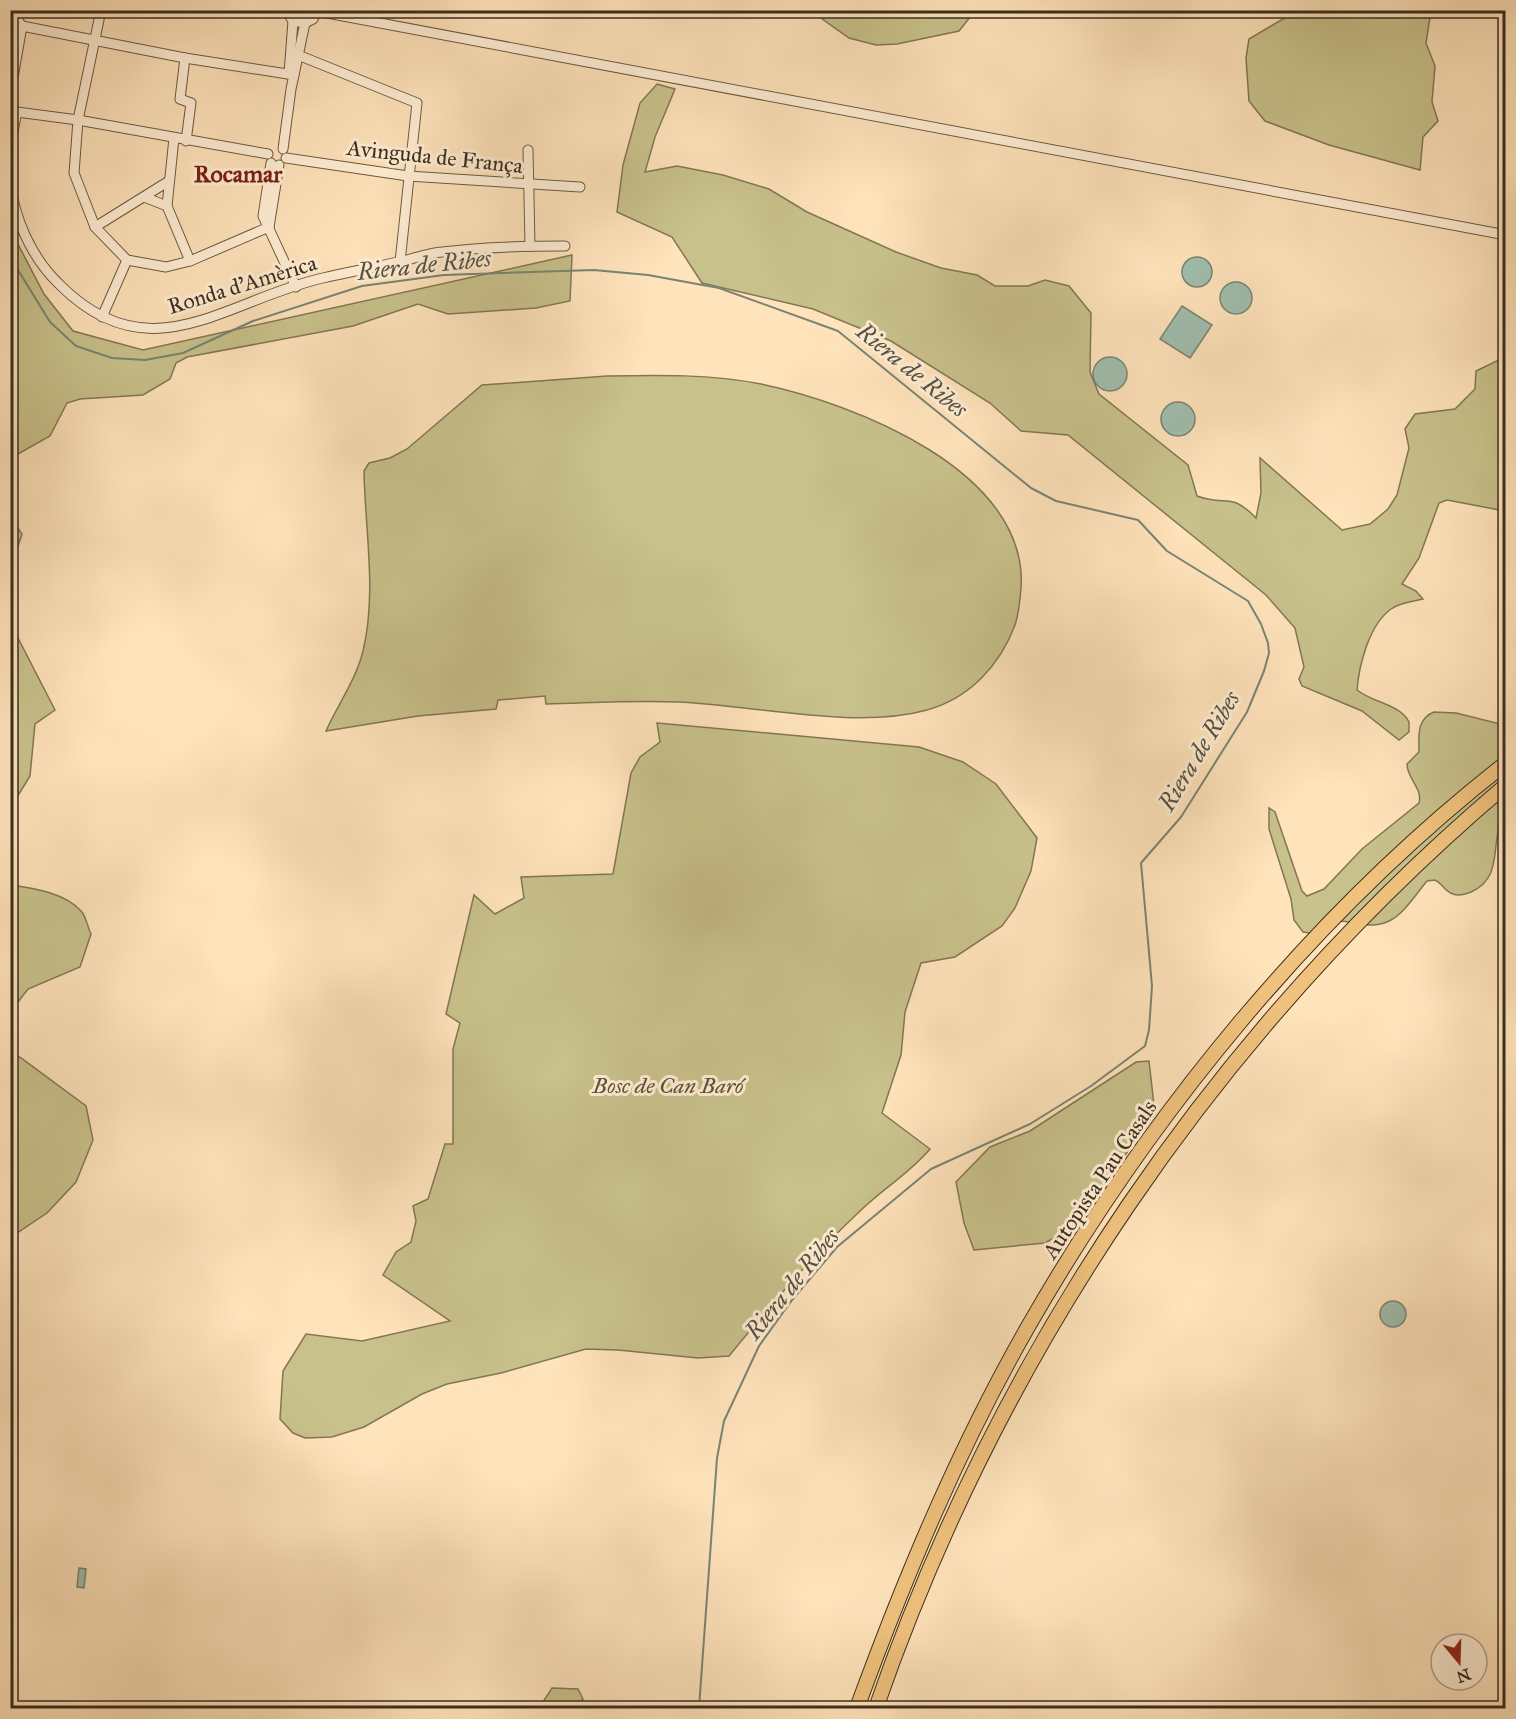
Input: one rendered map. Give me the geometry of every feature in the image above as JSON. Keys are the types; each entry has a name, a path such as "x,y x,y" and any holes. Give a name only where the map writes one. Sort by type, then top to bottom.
{"highway":[{"path":"1462,797 1466,789 1506,755"},
{"name":"Autopista Pau Casals","path":"857,1708 910,1569 976,1425 1029,1325 1108,1199 1194,1080 1284,972 1383,870 1448,809 1506,763"},
{"name":"Autopista Pau Casals","path":"876,1708 945,1533 990,1438 1044,1338 1121,1214 1210,1092 1298,986 1384,895 1506,784"}],"street":[{"path":"20,10 18,21 22,26 185,58 291,75"},
{"path":"101,10 78,120 74,173 95,227 127,260 166,267 190,261 268,227"},
{"path":"286,10 293,21 291,75 282,151 273,161 268,227 296,286"},
{"path":"293,21 305,23 313,19 314,11 1506,235"},
{"path":"291,75 305,23"},
{"path":"10,95 22,26"},
{"path":"298,55 417,103 400,262"},
{"path":"185,58 180,99 191,103 186,141"},
{"path":"10,103 16,112 10,146"},
{"path":"16,112 78,120 174,138 273,161"},
{"path":"174,138 167,206 190,261"},
{"path":"528,150 530,246"},
{"path":"273,161 282,151"},
{"name":"Avinguda de França","path":"282,151 408,176 580,187"},
{"name":"Ronda d'Amèrica","path":"10,180 19,220 48,274 71,297 102,317 124,326 151,330 176,327 320,278 441,252 565,246"},
{"path":"95,227 169,181"},
{"path":"144,197 167,206"},
{"path":"102,317 127,260"}],"green space":[{"path":"1324,10 1431,11 1426,43 1435,66 1432,102 1438,121 1423,137 1420,170 1329,145 1265,121 1249,101 1246,58 1249,39 1288,16"},
{"path":"811,11 975,11 959,31 897,44 876,45 849,38"},
{"path":"657,84 675,89 655,137 645,172 677,166 723,175 769,189 807,212 896,252 941,268 977,275 995,286 1028,286 1045,280 1069,286 1091,313 1090,372 1099,394 1188,465 1197,496 1234,502 1256,518 1261,493 1260,458 1342,530 1370,524 1388,509 1397,495 1409,448 1405,429 1415,414 1455,409 1475,389 1476,371 1499,360 1505,350 1505,511 1447,500 1439,503 1419,558 1402,584 1416,591 1423,599 1398,605 1383,616 1371,635 1360,669 1357,690 1399,711 1409,722 1409,732 1399,740 1362,711 1302,686 1299,679 1304,667 1295,628 1266,595 1068,435 1021,431 990,403 891,341 813,309 702,283 672,237 617,212 623,165 640,103"},
{"path":"10,229 44,294 73,331 143,350 572,255 570,301 536,308 448,314 418,304 353,326 187,357 176,363 170,379 143,395 80,399 67,403 50,436 11,458 10,351 13,349 10,330"},
{"path":"665,375 723,378 799,393 842,407 886,426 929,449 967,477 997,509 1016,546 1021,588 1018,611 1009,640 992,666 970,688 943,705 899,716 868,718 804,715 678,702 546,704 545,696 498,700 496,709 418,716 326,731 356,672 367,629 370,584 364,471 369,463 390,458 407,449 482,385 607,376"},
{"path":"11,518 22,534 11,567"},
{"path":"10,597 18,638 55,710 35,724 30,776 11,807"},
{"path":"1434,712 1456,713 1500,724 1505,720 1505,815 1497,835 1493,867 1489,877 1471,892 1460,895 1450,893 1435,880 1427,881 1400,914 1379,924 1340,921 1321,925 1310,933 1303,932 1294,920 1291,899 1269,829 1269,808 1275,812 1302,891 1307,896 1324,889 1362,849 1419,803 1419,793 1409,774 1407,764 1419,752 1421,724 1428,715"},
{"name":"Bosc de Can Baró","path":"657,723 919,747 963,762 996,784 1037,838 1031,871 1015,908 1002,926 955,957 921,963 905,1012 901,1055 882,1113 930,1149 867,1205 807,1264 729,1356 698,1358 586,1349 501,1373 447,1384 422,1394 364,1427 332,1437 305,1438 293,1433 280,1419 283,1371 306,1334 362,1341 450,1321 383,1275 396,1252 411,1242 416,1221 413,1206 428,1199 445,1144 453,1144 453,1049 460,1023 446,1014 474,895 495,914 524,898 521,877 613,874 631,773 640,757 660,742"},
{"path":"11,885 49,892 67,900 82,912 91,934 80,967 28,989 11,1011"},
{"path":"11,1053 86,1106 93,1140 76,1182 47,1213 11,1237"},
{"path":"1149,1061 1155,1114 1072,1228 1045,1243 974,1250 964,1223 956,1182 990,1147 1030,1131 1136,1062"},
{"path":"552,1688 578,1689 583,1699 574,1708 539,1708"}],"shaded area":[{"path":"1197,257 1208,261 1212,272 1208,283 1197,287 1186,283 1182,272 1186,261"},
{"path":"1236,282 1247,287 1252,298 1247,309 1236,314 1225,309 1220,298 1225,287"},
{"path":"1182,306 1212,325 1190,358 1160,339"},
{"path":"1110,357 1122,362 1127,374 1122,386 1110,391 1098,386 1093,374 1098,362"},
{"path":"1178,402 1190,407 1195,419 1190,431 1178,436 1166,431 1161,419 1166,407"},
{"path":"1393,1301 1402,1305 1406,1314 1402,1323 1393,1327 1384,1323 1380,1314 1384,1305"},
{"path":"79,1568 86,1569 84,1588 77,1587"}],"waterway":[{"name":"Riera de Ribes","path":"10,257 50,322 76,346 112,358 145,360 183,353 253,321 362,286 444,275 594,270 648,275 719,288 838,331 1031,488 1056,501 1138,520 1167,551 1248,601 1261,624 1269,653 1247,712 1181,817 1141,863 1152,986 1149,1030 1145,1046 1091,1086 1030,1124 931,1169 837,1247 792,1300 759,1346 724,1421 717,1458 699,1708"}],"district":[{"name":"Rocamar","path":"238,174"}]}
